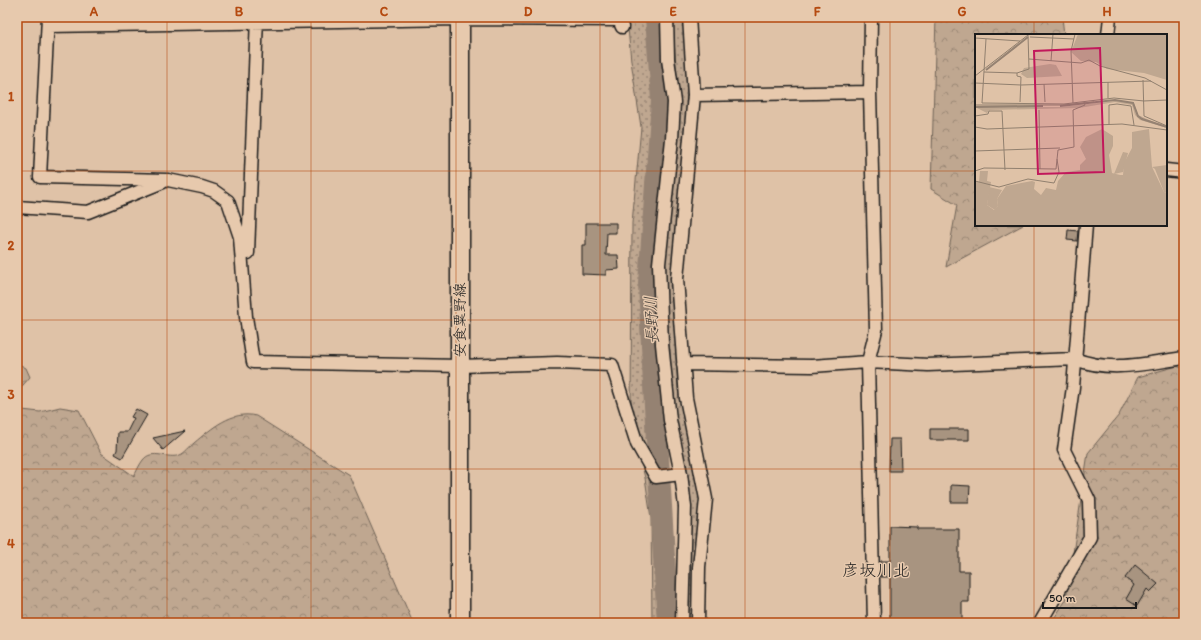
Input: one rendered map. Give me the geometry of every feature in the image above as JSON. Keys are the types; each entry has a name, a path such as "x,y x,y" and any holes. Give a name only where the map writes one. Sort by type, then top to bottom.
{"main road":[{"name":"安食粟野線","path":"460,18 460,623"}],"street":[{"path":"667,17 668,59 674,102 672,139 659,271 662,344 669,412 685,507 682,623"},
{"path":"689,17 694,95 677,279 686,398 706,499 699,567 698,623"},
{"path":"871,17 870,92 876,330 868,362 874,623"},
{"path":"1108,34 1110,17"},
{"path":"622,27 619,20 460,18 48,22 40,177 168,180 214,191 228,201 240,237 246,317 253,362 460,366 557,363 612,365 637,444 656,477 679,474"},
{"path":"246,317 257,20"},
{"path":"694,95 870,92"},
{"path":"1167,170 1184,172"},
{"path":"17,207 88,212 168,180"},
{"path":"1040,623 1090,536 1089,500 1064,450 1073,387 1086,226"},
{"path":"683,364 812,366 868,362 928,365 1075,359 1092,366 1126,366 1184,358"}],"green space":[{"path":"627,17 650,17 656,98 647,243 647,316 650,407 662,465 669,511 669,623 652,623 651,518 645,478 631,422 632,223 641,127 631,61"},
{"path":"672,17 687,17 686,150 671,270 678,390 692,439 700,495 692,623 686,623 689,509 687,466 677,439 663,265 679,100"},
{"path":"936,17 1062,17 1064,34 975,34 975,226 1021,226 946,267 957,205 931,189"},
{"path":"17,363 26,368 30,377 17,392"},
{"path":"1177,366 1184,369 1184,623 1051,623 1066,600 1088,453 1119,415 1138,377"},
{"path":"17,403 22,410 40,412 60,407 79,410 101,453 134,476 142,462 151,455 180,455 215,426 231,418 239,416 256,416 349,475 413,623 17,623"}],"building":[{"path":"586,223 616,223 616,233 607,233 606,255 618,255 619,269 606,270 606,275 582,274 582,245 586,245"},
{"path":"1068,230 1078,231 1077,241 1067,240"},
{"path":"136,409 147,415 122,458 115,454 117,450 118,432 127,432 134,418 131,417"},
{"path":"930,429 969,429 969,440 930,440"},
{"path":"185,431 163,450 153,438"},
{"path":"890,439 900,439 901,471 889,471"},
{"path":"951,485 970,486 969,502 951,502"},
{"path":"890,526 917,527 917,529 959,529 959,571 969,571 969,602 962,602 962,623 890,623 890,577 881,577 881,561 890,561"},
{"path":"1135,565 1158,584 1150,592 1147,589 1137,606 1126,599 1134,585 1125,578"}],"waterway":[{"name":"長野川","path":"656,17 662,100 649,283 668,623"}],"district":[{"name":"彦坂川北","path":"876,570"}]}
